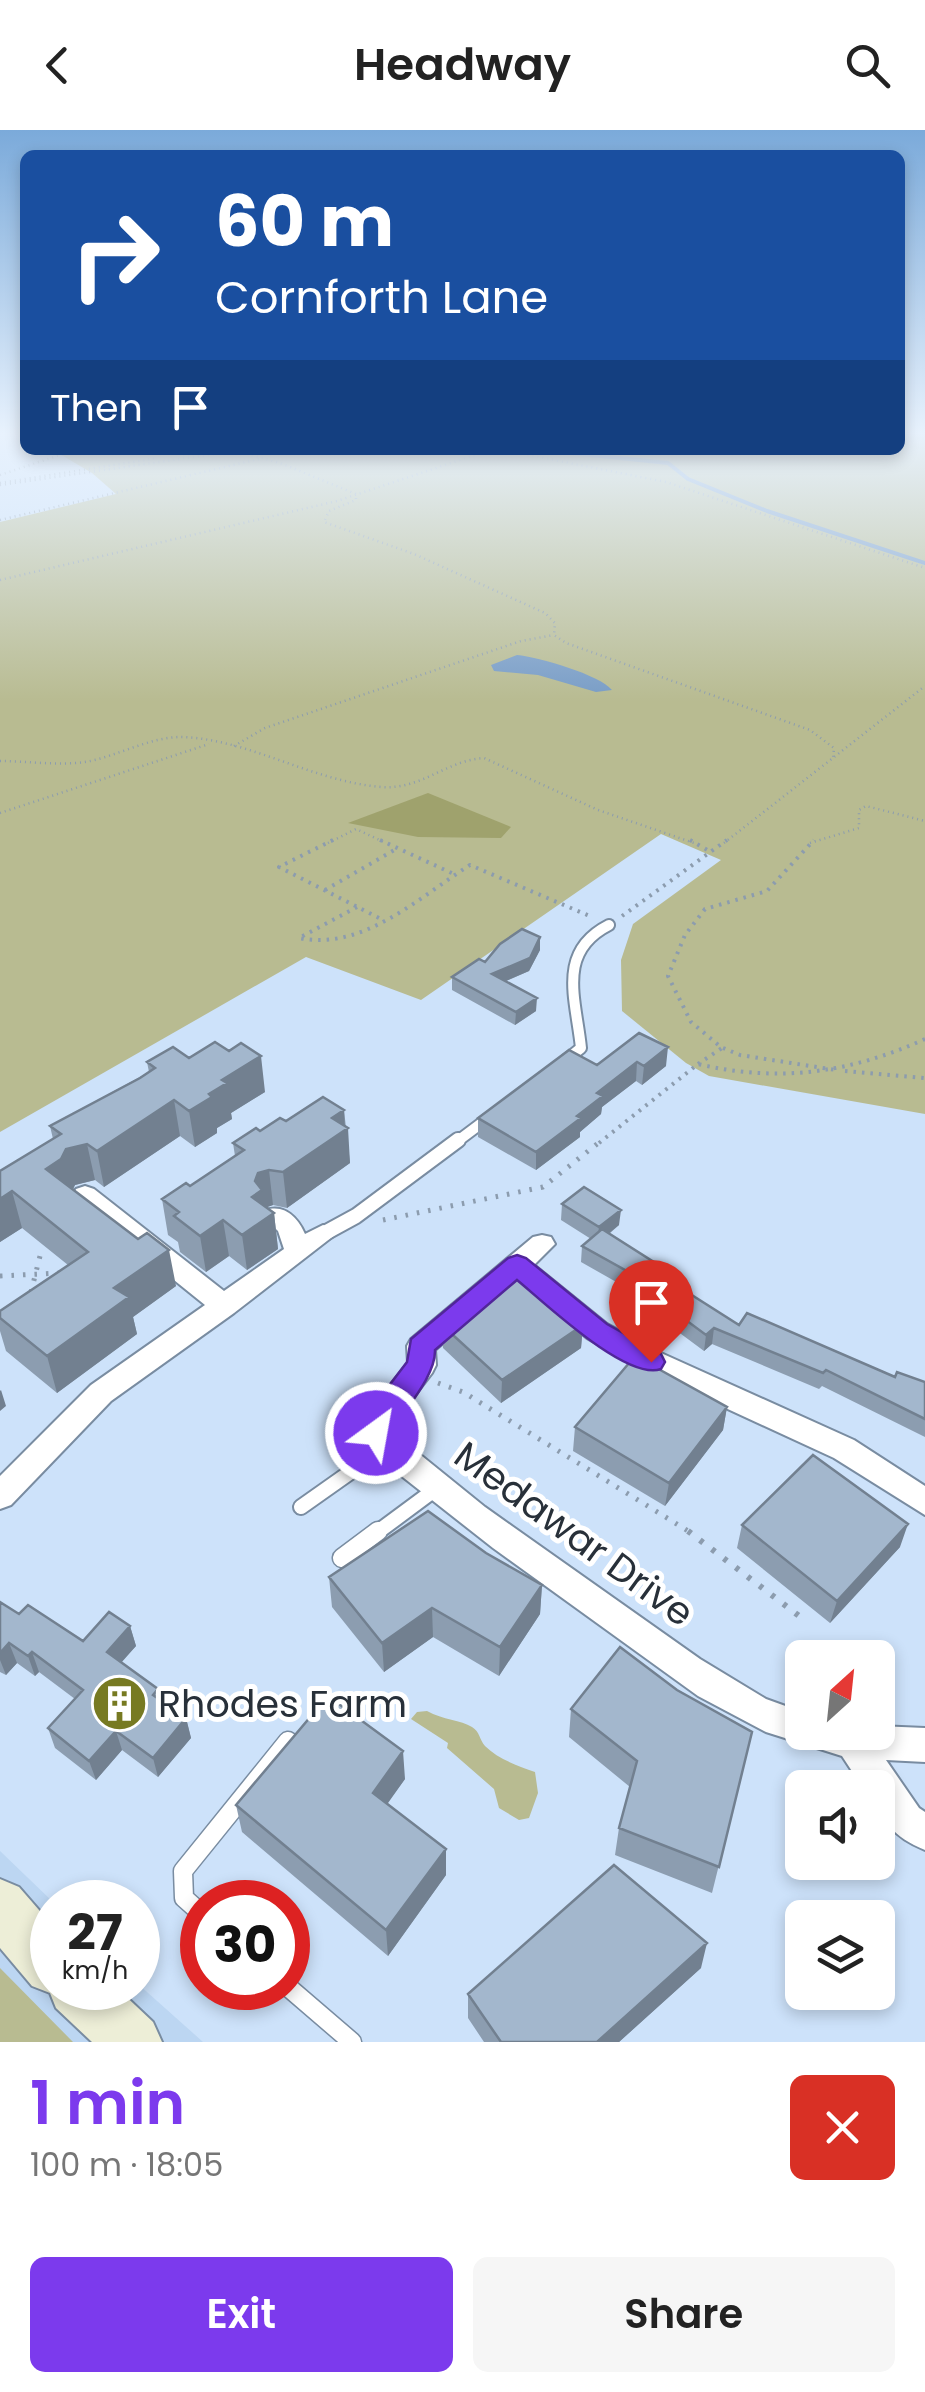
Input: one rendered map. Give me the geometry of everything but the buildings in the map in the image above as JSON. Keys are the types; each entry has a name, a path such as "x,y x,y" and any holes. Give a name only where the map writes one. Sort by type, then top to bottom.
{"main road":[{"path":"0,1906 30,1941"},
{"path":"100,2010 134,2042"}],"street":[{"path":"86,1195 226,1306"},
{"path":"276,1216 290,1226 298,1250"},
{"path":"0,1496 101,1393 323,1234"},
{"path":"386,1447 376,1433 382,1416 422,1365 420,1346 542,1244"},
{"path":"517,1265 597,1331 651,1362 844,1449 925,1502"},
{"name":"Medawar Drive","path":"386,1447 507,1542 744,1706 785,1722"},
{"path":"895,1744 925,1745"},
{"path":"858,1750 906,1821 925,1832"}],"lane":[{"path":"554,1068 581,1048 571,976 576,953 595,930 609,925"},
{"path":"323,1234 352,1218 499,1110"},
{"path":"301,1507 386,1447"},
{"path":"342,1558 437,1488"},
{"path":"184,1880 184,1871 288,1742"},
{"path":"310,2006 352,2042"}],"path":[{"path":"0,580 235,523"},
{"path":"327,523 414,554 544,613 555,623 554,634"},
{"path":"790,523 925,568"},
{"path":"233,746 264,728 326,706 521,641 554,634 566,643 810,730 834,748 833,760"},
{"path":"356,906 299,938 323,943 346,941 470,865 609,925 833,760 925,686"},
{"path":"0,762 84,762 177,738 233,746 348,784 410,786 465,760 484,758 598,810 686,838 711,852"},
{"path":"1,812 214,742"},
{"path":"925,821 866,806 859,810 859,828 847,836 817,839 797,852 792,867 766,891 707,906 695,921 668,976 691,1022 722,1048 740,1055 840,1071 925,1078"},
{"path":"383,920 279,866 356,829 456,875"},
{"path":"324,890 398,848"},
{"path":"698,1064 755,1076 802,1077 840,1071 925,1039"},
{"path":"352,1218 368,1226 421,1209 543,1187 722,1048"},
{"path":"28,1304 42,1248"},
{"path":"0,1276 69,1273"},
{"path":"414,1374 463,1392 712,1546 802,1619"}],"shaded area":[{"path":"517,655 582,673 612,690 596,692 538,675 494,671 491,665"},
{"path":"0,1851 30,1880 30,2010 160,2010 160,2004 203,2042 0,2042"}],"green space":[{"path":"0,523 925,523 925,563 892,553 925,565 925,1114 709,1076 686,1063 622,1011 621,960 633,924 721,860 661,834 421,1000 306,957 0,1132"},
{"path":"428,793 511,827 501,838 418,837 348,823"},
{"path":"427,1711 472,1727 496,1755 535,1772 538,1793 529,1818 519,1820 499,1808 494,1789 447,1748 448,1743 411,1719 417,1712"},
{"path":"0,1968 30,1998 30,2010 41,2010 73,2042 0,2042"}],"waterway":[{"path":"804,523 925,563"}],"place":[{"name":"Rhodes Farm","path":"119,1704"}],"route":[{"path":"376,1433 382,1416 422,1365 420,1346 517,1265 597,1331 651,1362"}]}
